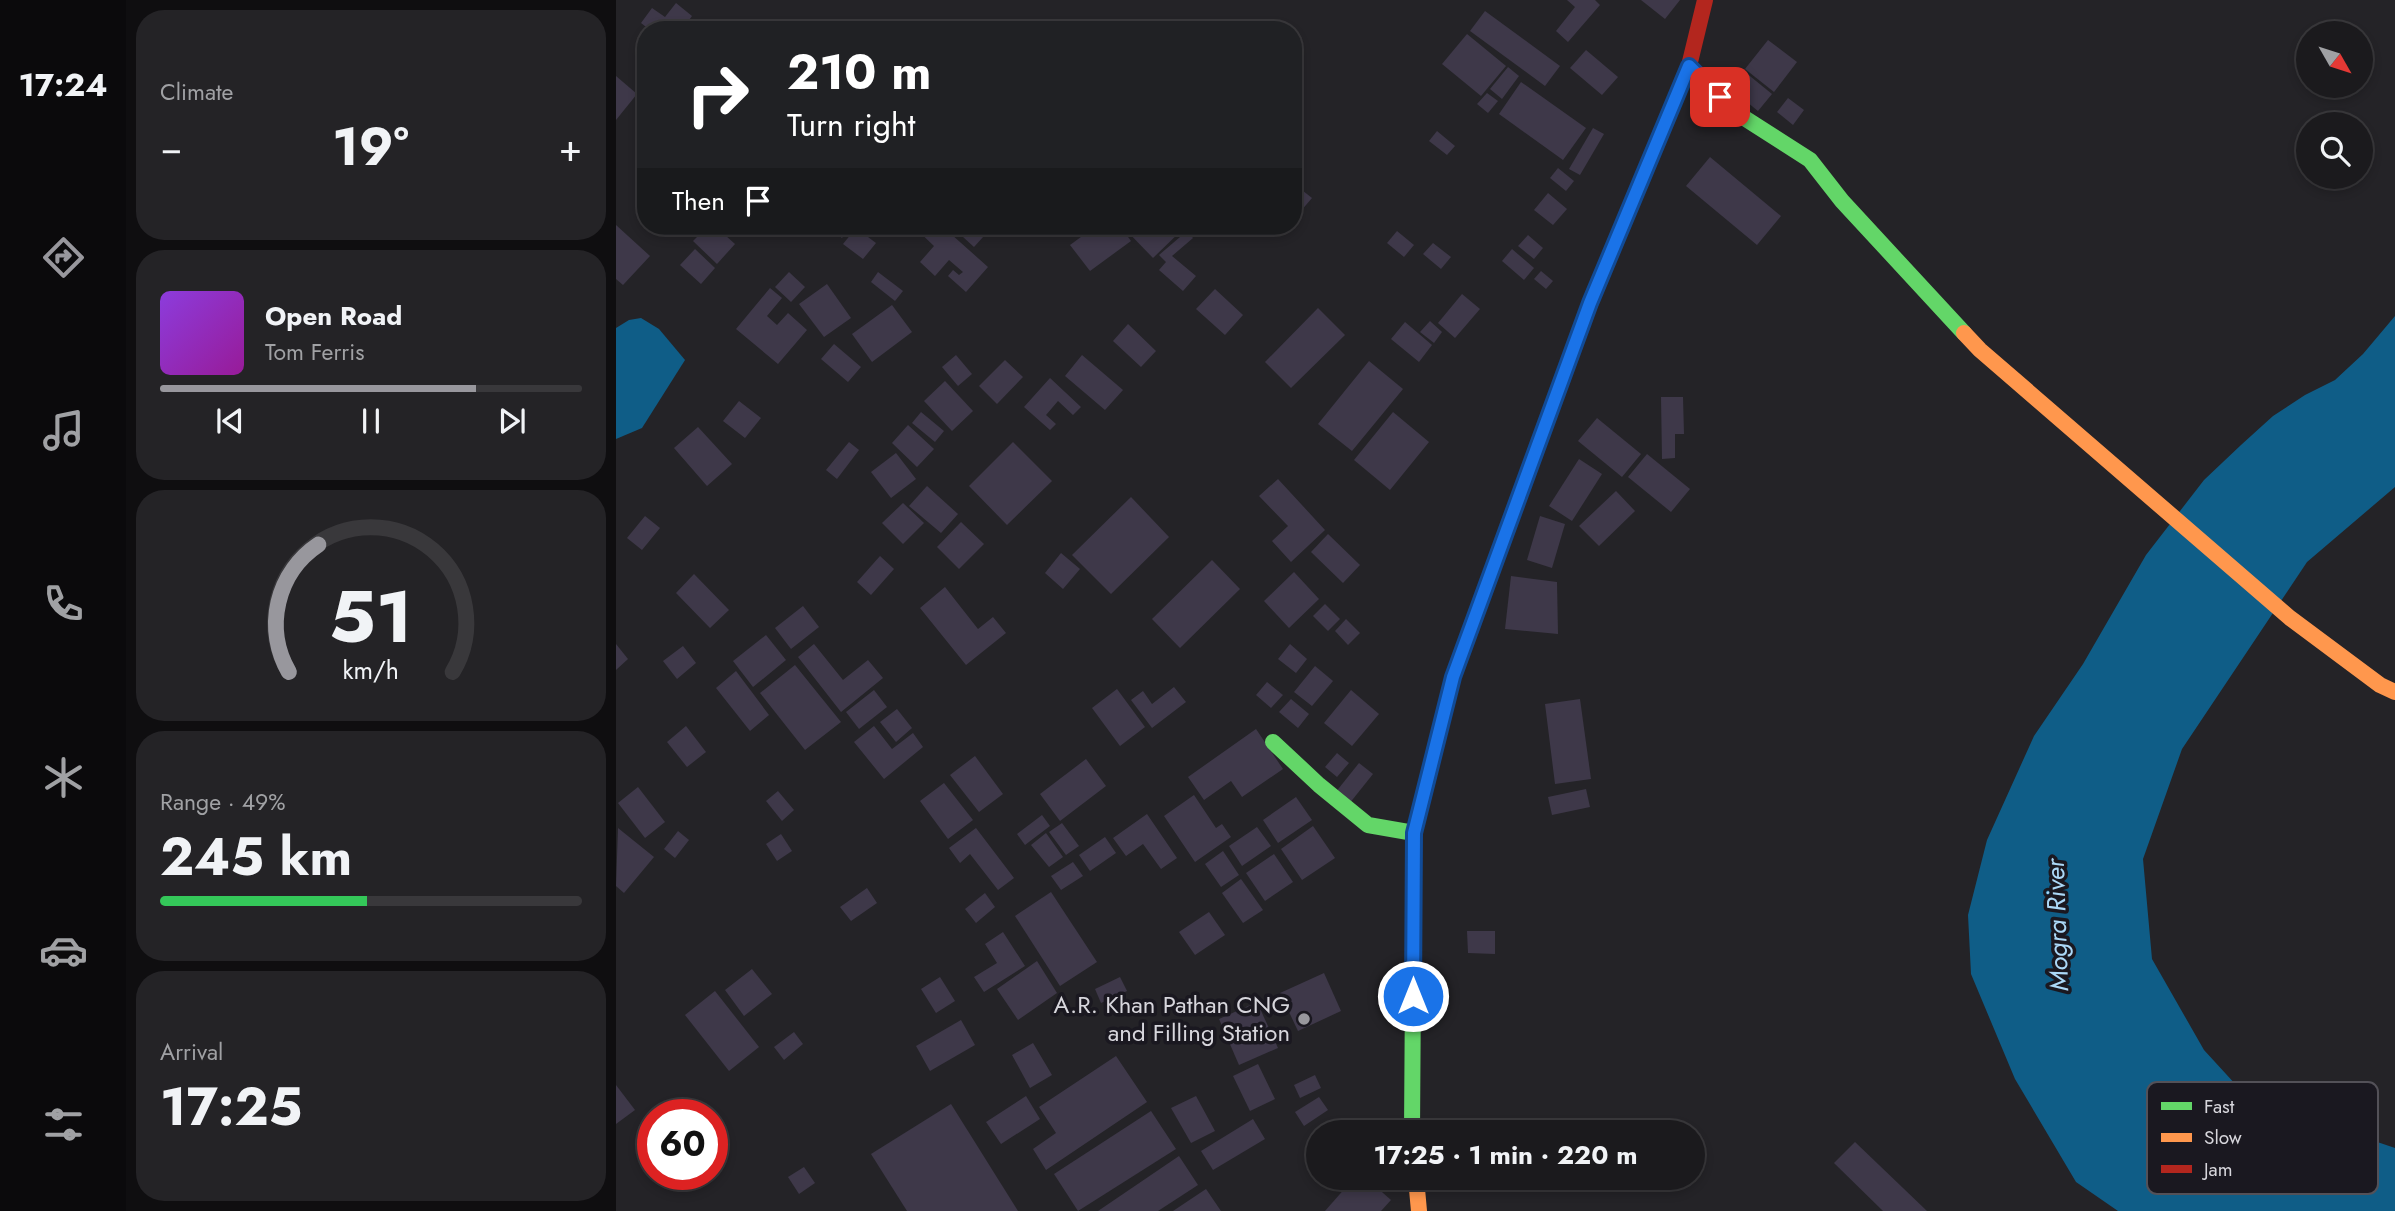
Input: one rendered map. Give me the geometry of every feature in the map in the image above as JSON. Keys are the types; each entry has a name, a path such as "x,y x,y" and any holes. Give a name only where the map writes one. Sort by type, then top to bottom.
{"main road":[{"path":"1412,1120 1414,833 1453,677 1590,303 1689,66 1705,0"},
{"path":"1689,66 1735,112 1810,160 1842,201 1980,350 2290,618 2388,688"},
{"path":"1273,742 1319,785 1368,825 1414,833"},
{"path":"1417,1190 1419,1211"}],"water":[{"name":"Mogra River","path":"2395,316 2395,487 2307,562 2182,749 2143,859 2152,959 2204,1050 2233,1082 2147,1082 2147,1194 2378,1194 2378,1142 2395,1148 2395,1211 2118,1211 2076,1182 2015,1079 1971,974 1968,915 1987,840 2034,736 2083,664 2146,555 2204,480 2273,416 2335,380 2363,354"},
{"path":"641,318 659,329 685,360 642,428 616,439 616,328 629,320"}],"building":[{"path":"1567,0 1595,0 1600,5 1568,42 1556,31 1575,7"},
{"path":"1641,0 1680,0 1665,19"},
{"path":"676,3 692,16 688,21 642,21 652,8 665,17"},
{"path":"1485,11 1560,66 1545,86 1470,31"},
{"path":"1467,34 1506,66 1481,96 1442,64"},
{"path":"1768,40 1797,62 1774,92 1745,69"},
{"path":"1586,50 1618,77 1602,95 1570,68"},
{"path":"1508,67 1519,76 1502,99 1490,89"},
{"path":"1740,68 1772,94 1758,111 1726,85"},
{"path":"616,76 637,94 616,120"},
{"path":"1521,82 1586,128 1563,160 1499,114"},
{"path":"1487,93 1498,101 1488,113 1477,104"},
{"path":"1788,98 1804,110 1793,125 1777,112"},
{"path":"1593,128 1604,134 1580,175 1569,169"},
{"path":"1437,131 1455,146 1447,155 1429,141"},
{"path":"1710,157 1781,216 1757,245 1686,186"},
{"path":"1558,168 1574,181 1566,191 1550,178"},
{"path":"1302,190 1312,198 1302,210"},
{"path":"1548,193 1567,209 1553,225 1534,210"},
{"path":"616,225 650,256 623,285 616,279"},
{"path":"1397,231 1414,245 1404,257 1387,243"},
{"path":"699,235 725,235 735,244 717,264 693,241"},
{"path":"850,235 865,235 876,243 863,259 843,244"},
{"path":"922,235 952,235 988,267 966,292 948,276 953,270 959,275 963,272 949,260 935,276 920,262 934,246"},
{"path":"961,235 985,235 974,247"},
{"path":"1084,235 1127,235 1131,241 1090,271 1070,245"},
{"path":"1131,235 1177,235 1153,258"},
{"path":"1182,235 1190,235 1193,238 1172,256 1196,276 1183,291 1159,270 1166,262 1159,255"},
{"path":"1528,235 1543,248 1534,259 1518,246"},
{"path":"1433,243 1451,257 1441,269 1423,254"},
{"path":"695,249 715,268 701,284 680,265"},
{"path":"1512,249 1534,268 1524,280 1502,261"},
{"path":"1541,271 1553,281 1546,289 1534,279"},
{"path":"789,272 805,287 791,302 775,287"},
{"path":"878,272 903,291 895,301 871,282"},
{"path":"827,284 851,318 824,337 799,304"},
{"path":"770,288 782,298 767,316 777,325 788,313 807,330 778,364 736,329"},
{"path":"1215,289 1243,315 1225,335 1196,309"},
{"path":"1462,294 1480,309 1455,338 1438,323"},
{"path":"892,305 912,332 872,362 852,334"},
{"path":"1318,308 1345,335 1291,388 1265,362"},
{"path":"1430,321 1442,332 1434,343 1420,332"},
{"path":"1405,322 1432,345 1419,362 1391,339"},
{"path":"1128,324 1156,351 1141,367 1113,341"},
{"path":"834,344 861,367 848,382 821,359"},
{"path":"956,355 972,374 958,386 942,367"},
{"path":"1082,355 1123,390 1105,410 1065,376"},
{"path":"1005,360 1023,377 997,404 979,386"},
{"path":"1369,361 1403,389 1352,451 1318,424"},
{"path":"1050,378 1081,407 1073,415 1058,401 1046,415 1056,424 1050,430 1024,407"},
{"path":"945,381 973,411 952,431 924,401"},
{"path":"1661,397 1683,397 1684,434 1675,434 1675,458 1662,459"},
{"path":"739,401 761,418 745,438 723,421"},
{"path":"921,412 944,431 935,442 912,423"},
{"path":"1393,412 1429,442 1390,490 1354,460"},
{"path":"1597,418 1641,454 1622,477 1578,441"},
{"path":"908,425 934,449 917,467 892,443"},
{"path":"698,427 732,464 707,486 674,448"},
{"path":"849,442 859,450 837,479 826,470"},
{"path":"1013,442 1052,481 1007,525 969,486"},
{"path":"896,453 916,479 891,498 871,472"},
{"path":"1647,454 1690,489 1671,512 1628,477"},
{"path":"1579,459 1602,474 1572,521 1549,506"},
{"path":"1278,479 1325,530 1291,562 1272,541 1288,526 1259,496"},
{"path":"927,486 958,514 941,533 909,506"},
{"path":"1616,491 1635,511 1599,546 1579,526"},
{"path":"1131,497 1169,537 1111,594 1072,555"},
{"path":"903,503 924,523 903,544 882,523"},
{"path":"645,516 660,528 642,550 627,538"},
{"path":"1540,516 1565,524 1552,568 1527,560"},
{"path":"961,522 984,544 959,569 937,547"},
{"path":"1328,534 1360,565 1343,583 1311,552"},
{"path":"1061,553 1080,569 1063,589 1045,573"},
{"path":"880,556 894,569 871,595 857,582"},
{"path":"1212,560 1240,589 1180,648 1152,619"},
{"path":"1294,572 1319,599 1289,628 1264,601"},
{"path":"694,574 729,610 710,628 676,593"},
{"path":"1511,576 1557,582 1558,634 1505,629"},
{"path":"945,587 978,629 993,617 1006,633 966,665 920,608"},
{"path":"1325,604 1340,619 1328,631 1313,616"},
{"path":"803,606 819,627 791,649 775,628"},
{"path":"1346,619 1360,633 1348,645 1335,631"},
{"path":"766,635 786,660 753,687 733,661"},
{"path":"616,644 628,659 616,670"},
{"path":"814,644 843,680 868,660 883,678 841,712 798,657"},
{"path":"1290,644 1307,659 1296,673 1278,659"},
{"path":"683,646 696,663 677,679 663,661"},
{"path":"795,665 841,722 805,750 760,693"},
{"path":"1315,666 1333,681 1312,706 1294,692"},
{"path":"736,671 769,715 750,731 716,688"},
{"path":"1267,682 1283,695 1271,708 1256,695"},
{"path":"1174,687 1186,702 1152,728 1131,700 1143,691 1152,704"},
{"path":"1117,689 1145,727 1120,746 1092,708"},
{"path":"874,690 887,707 859,729 846,712"},
{"path":"1351,690 1379,714 1352,746 1324,723"},
{"path":"1291,699 1309,714 1298,728 1279,712"},
{"path":"1580,699 1591,779 1555,784 1545,704"},
{"path":"897,709 912,728 896,742 880,722"},
{"path":"686,726 706,752 687,767 667,742"},
{"path":"874,726 892,749 913,733 923,747 884,779 854,742"},
{"path":"1256,729 1283,769 1242,797 1231,781 1204,800 1188,777"},
{"path":"1337,753 1349,763 1337,777 1325,767"},
{"path":"975,756 1003,794 979,812 950,775"},
{"path":"1086,759 1106,786 1060,821 1040,794"},
{"path":"1359,763 1373,774 1349,804 1335,793"},
{"path":"944,783 973,820 948,839 920,801"},
{"path":"638,787 665,822 645,838 618,803"},
{"path":"1586,789 1590,807 1552,815 1548,797"},
{"path":"778,791 794,810 782,821 766,801"},
{"path":"1194,795 1216,828 1222,824 1231,837 1195,862 1164,816"},
{"path":"1296,797 1312,820 1278,843 1263,820"},
{"path":"1147,814 1177,858 1161,869 1143,844 1126,856 1113,838"},
{"path":"1042,815 1050,826 1025,845 1017,834"},
{"path":"1062,823 1079,846 1066,855 1049,832"},
{"path":"1313,826 1335,858 1302,880 1281,849"},
{"path":"1257,827 1271,846 1242,866 1229,846"},
{"path":"618,828 654,857 624,893 616,886"},
{"path":"976,828 1014,878 998,890 970,854 960,863 949,848"},
{"path":"678,831 689,840 675,858 664,849"},
{"path":"1046,833 1063,857 1049,867 1031,845"},
{"path":"781,834 792,851 777,861 766,844"},
{"path":"1105,837 1116,853 1090,871 1079,855"},
{"path":"1223,851 1239,875 1221,887 1205,864"},
{"path":"1274,854 1293,882 1265,901 1246,873"},
{"path":"1073,862 1083,876 1061,890 1051,876"},
{"path":"1241,879 1263,910 1243,923 1222,893"},
{"path":"867,888 877,903 851,921 840,907"},
{"path":"1051,892 1097,962 1060,986 1015,916"},
{"path":"985,893 995,907 976,923 965,909"},
{"path":"1209,912 1225,935 1195,955 1179,932"},
{"path":"1467,931 1495,931 1495,954 1468,953"},
{"path":"1003,932 1025,966 984,992 974,977 997,963 985,944"},
{"path":"1037,961 1057,993 1018,1020 997,989"},
{"path":"752,969 772,994 744,1016 725,990"},
{"path":"1324,973 1341,1011 1298,1031 1280,993"},
{"path":"940,977 955,1001 936,1013 921,989"},
{"path":"1120,977 1127,991 1101,1003 1095,989"},
{"path":"715,991 759,1047 729,1071 685,1015"},
{"path":"1257,1002 1278,1048 1239,1065 1219,1019"},
{"path":"961,1020 975,1045 930,1071 916,1046"},
{"path":"794,1032 803,1044 784,1060 774,1047"},
{"path":"1033,1043 1052,1075 1030,1088 1012,1055"},
{"path":"1116,1056 1147,1102 1046,1170 1033,1149 1056,1133 1039,1107"},
{"path":"1258,1064 1275,1099 1250,1111 1233,1076"},
{"path":"1315,1075 1321,1088 1300,1098 1294,1085"},
{"path":"616,1085 635,1110 616,1124"},
{"path":"1026,1096 1040,1119 1001,1144 986,1122"},
{"path":"1196,1096 1215,1131 1191,1143 1171,1108"},
{"path":"1319,1097 1328,1110 1313,1120 1306,1120 1304,1126 1295,1112"},
{"path":"951,1104 1018,1211 907,1211 871,1154"},
{"path":"1151,1111 1176,1149 1078,1211 1054,1174"},
{"path":"1253,1119 1265,1139 1213,1170 1201,1151"},
{"path":"1855,1142 1927,1211 1883,1211 1834,1163"},
{"path":"1179,1156 1198,1185 1158,1211 1098,1211"},
{"path":"804,1167 815,1183 799,1194 788,1177"},
{"path":"1206,1189 1221,1211 1173,1211"},
{"path":"1343,1190 1380,1190 1391,1200 1381,1211 1325,1211"}],"traffic: fast":[{"path":"1689,66 1735,112 1810,160 1842,201 1964,333"},
{"path":"1273,742 1319,785 1368,825 1414,833"},
{"path":"1412,1120 1414,833 1428,778"}],"traffic: slow":[{"path":"1964,333 1980,350 2290,618 2380,685 2395,692"},
{"path":"1428,778 1453,677 1563,377"},
{"path":"1417,1190 1419,1211"}],"traffic: jam":[{"path":"1563,377 1590,304 1689,66 1705,0"}],"place":[{"name":"A.R. Khan Pathan CNG and Filling Station","path":"1304,1019"}],"route":[{"path":"1413,996 1414,833 1453,677 1590,303 1689,66 1720,97"}]}
